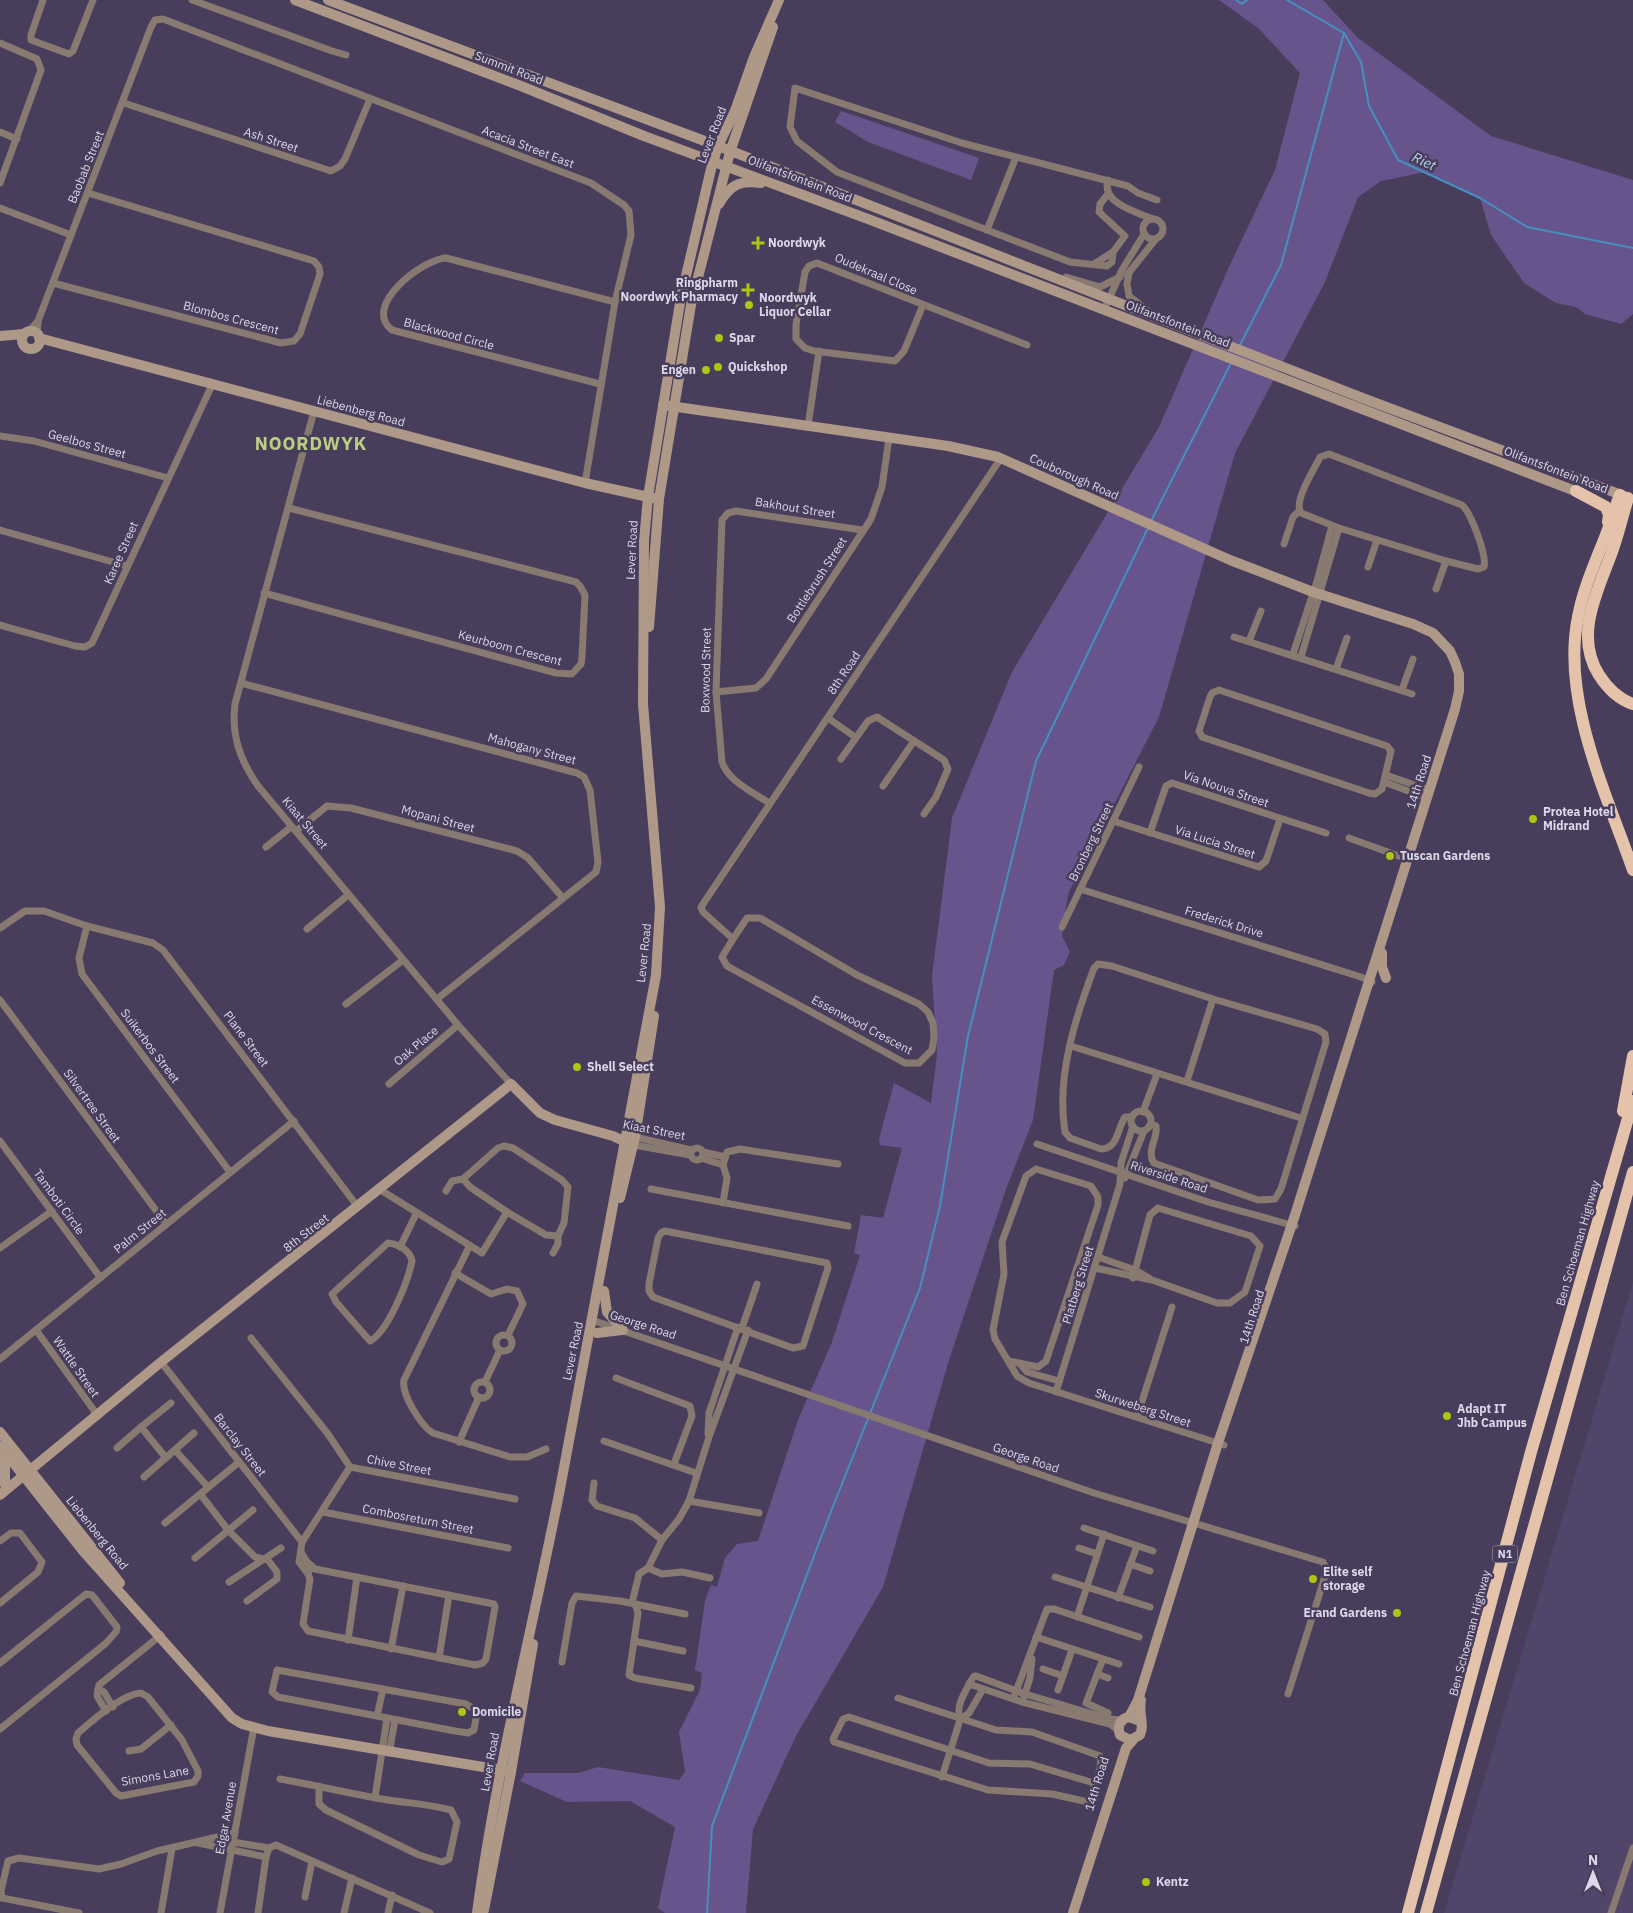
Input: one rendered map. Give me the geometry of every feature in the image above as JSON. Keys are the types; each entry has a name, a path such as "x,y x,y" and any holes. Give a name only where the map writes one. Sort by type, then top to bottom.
{"highway":[{"path":"1576,491 1598,501 1607,510 1609,520 1608,547"},
{"path":"1626,503 1608,547 1594,596 1588,644 1592,664 1606,686 1622,700 1633,704"},
{"path":"1633,523 1623,529 1608,547 1585,588 1578,617 1574,670 1578,702 1587,739 1633,870"},
{"path":"1606,1197 1633,1056"},
{"name":"Ben Schoeman Highway","path":"1408,1913 1532,1452 1633,1101"},
{"name":"N1","path":"1426,1913 1633,1172"},
{"path":"1624,1204 1633,1178"}],"main road":[{"name":"Summit Road","path":"295,0 521,86 644,136 714,160"},
{"name":"Summit Road","path":"328,0 718,146"},
{"name":"Lever Road","path":"484,1913 506,1774 543,1586 597,1333 595,1321 604,1291 656,975 660,907 643,704 644,550 648,498 689,258 714,160 718,146 780,0"},
{"name":"Lever Road","path":"477,1913 488,1837 506,1774 513,1704 595,1321 651,1037 662,934 662,881 646,704 648,641 659,499 676,407 691,305 726,165 780,0"},
{"name":"Olifantsfontein Road","path":"718,146 1170,322 1626,503"},
{"name":"Olifantsfontein Road","path":"714,160 1576,491 1626,503"},
{"path":"713,215 727,190 735,183 750,181 782,186"},
{"path":"4,336 31,338"},
{"name":"Liebenberg Road","path":"31,338 585,483 659,499"},
{"name":"Couborough Road","path":"663,405 948,446 1001,458 1230,560 1317,594 1413,624 1433,634 1450,651"},
{"name":"14th Road","path":"1096,1838 1104,1822 1126,1748 1142,1732 1140,1705 1221,1444 1293,1226 1459,691 1459,674 1450,651"},
{"name":"14th Road","path":"1369,978 1382,953 1389,920"},
{"path":"1382,953 1382,967 1386,978"},
{"name":"Kiaat Street","path":"511,1084 540,1113 630,1140"},
{"name":"8th Street","path":"3,1490 511,1084"},
{"path":"604,1291 608,1312 622,1330"},
{"path":"597,1333 622,1330"},
{"name":"Liebenberg Road","path":"0,1432 26,1472 172,1651 224,1712 237,1722 385,1755 412,1756 506,1774"},
{"path":"2,1449 3,1490 26,1486 36,1493"},
{"name":"Liebenberg Road","path":"2,1449 26,1472 36,1493 83,1551 161,1636"},
{"name":"14th Road","path":"1073,1913 1122,1747 1120,1734 1126,1718 1138,1700 1196,1524"},
{"path":"1126,1718 1140,1721"},
{"path":"1120,1734 1132,1740"}],"street":[{"path":"44,0 31,35 31,40 69,54 73,51 93,0"},
{"path":"192,0 332,51 346,54"},
{"name":"Acacia Street East","path":"153,21 160,19 169,21 591,183 624,204 630,217 631,235 615,302 585,483"},
{"name":"Baobab Street","path":"31,338 124,103 153,21"},
{"path":"0,44 30,55 39,62 41,74 0,183"},
{"path":"1108,180 1108,194 1100,204 1099,212 1125,236 1113,252 1094,264 1070,262 838,172 797,141 790,127 795,88 962,143 1108,180 1128,186 1138,193 1157,200"},
{"name":"Ash Street","path":"124,103 331,171 340,166 345,159 370,99"},
{"path":"0,132 17,139"},
{"path":"987,230 1016,157"},
{"name":"Blombos Crescent","path":"53,283 281,343 294,341 300,334 320,274 319,267 314,261 88,193"},
{"path":"990,252 1094,286 1119,281 1129,273 1164,230 1162,223 1135,212 1108,194"},
{"path":"0,208 71,235"},
{"path":"1135,212 1148,238 1155,240"},
{"path":"1104,310 1147,222 1152,219"},
{"name":"Blackwood Circle","path":"600,384 392,330 385,322 384,312 389,296 396,286 437,259 446,258 615,302"},
{"name":"Oudekraal Close","path":"816,351 798,343 795,335 805,272 813,264 826,265 1027,345"},
{"path":"1129,273 1127,284 1129,296 1138,304 1170,322"},
{"path":"806,426 816,351 890,361 899,359 923,305"},
{"name":"Karee Street","path":"0,624 75,646 88,646 92,643 212,385"},
{"name":"Kiaat Street","path":"314,411 234,704 233,723 237,747 248,772 293,829 458,1025 511,1084"},
{"name":"Geelbos Street","path":"0,436 34,441 168,478"},
{"name":"Bottlebrush Street","path":"716,692 746,690 756,688 762,684 871,519 879,501 889,438"},
{"path":"1329,454 1464,507 1485,558 1484,566 1478,569 1446,561 1332,526 1305,516 1299,511 1298,504 1320,457 1329,454"},
{"name":"8th Road","path":"732,939 702,910 705,899 1001,458"},
{"name":"Keurboom Crescent","path":"264,594 562,674 574,673 581,664 585,596 576,582 289,508"},
{"name":"Bakhout Street","path":"725,515 732,511 748,512 862,530"},
{"path":"1284,544 1292,520 1299,511"},
{"name":"Boxwood Street","path":"725,515 721,523 716,692 718,733 724,767 733,778 770,803"},
{"path":"1292,654 1317,594 1325,565 1332,526"},
{"path":"1325,565 1339,528"},
{"path":"0,530 128,566"},
{"path":"1368,567 1377,540"},
{"path":"1436,589 1446,561"},
{"path":"1249,641 1261,611"},
{"path":"1302,657 1308,619"},
{"path":"1234,637 1302,657 1412,694"},
{"path":"1336,669 1347,638"},
{"path":"1402,690 1413,659"},
{"name":"Mahogany Street","path":"241,683 581,775 590,790 598,865 596,872 437,999"},
{"path":"1219,690 1382,744 1391,751 1385,779 1380,792 1369,793 1202,737 1198,731 1210,697 1212,693 1219,690"},
{"path":"841,759 870,719 877,717 944,760 948,767 936,796 924,814"},
{"path":"828,718 856,737"},
{"path":"883,786 914,741"},
{"name":"Bronberg Street","path":"1062,926 1139,767"},
{"path":"1385,779 1428,794"},
{"name":"Via Nouva Street","path":"1150,833 1166,786 1172,783 1326,833"},
{"name":"Mopani Street","path":"266,847 327,806 351,808 517,851 528,858 562,898"},
{"name":"Via Lucia Street","path":"1113,821 1260,867 1266,861 1280,819"},
{"path":"1349,838 1407,859"},
{"name":"Frederick Drive","path":"1080,889 1369,978"},
{"path":"307,929 348,895"},
{"path":"0,928 20,914 32,910 44,911 87,926"},
{"name":"Essenwood Crescent","path":"747,918 760,918 857,975 914,1000 930,1017 934,1028 932,1050 919,1063 906,1063 727,966 722,957 732,939 747,918"},
{"name":"Plane Street","path":"87,926 153,943 163,950 358,1207"},
{"name":"Suikerbos Street","path":"87,926 78,962 82,974 230,1172"},
{"path":"346,1004 403,960"},
{"path":"1098,964 1112,966 1324,1033 1326,1042 1301,1118 1281,1189 1279,1195 1269,1201 1258,1200 1154,1163 1150,1153 1156,1126 1151,1124 1150,1118 1143,1112 1137,1112 1132,1117 1125,1117 1114,1143 1106,1149 1101,1149 1067,1135 1064,1124 1065,1062 1083,999 1098,964"},
{"path":"1187,1082 1213,999"},
{"name":"Silvertree Street","path":"0,1000 166,1224"},
{"name":"Oak Place","path":"389,1084 458,1025"},
{"path":"1071,1046 1301,1118"},
{"path":"1143,1112 1157,1074"},
{"path":"1124,1174 1125,1152 1133,1126 1132,1117"},
{"name":"Palm Street","path":"0,1359 294,1121"},
{"path":"1124,1174 1135,1155 1144,1131 1151,1124"},
{"path":"1133,1126 1138,1130 1144,1131"},
{"name":"Kiaat Street","path":"630,1140 691,1152"},
{"name":"Tamboti Circle","path":"0,1141 100,1277"},
{"name":"Riverside Road","path":"1037,1144 1208,1202 1293,1226"},
{"path":"446,1191 452,1181 463,1179 498,1148 504,1146 513,1148 562,1180 568,1187 564,1223 558,1236 558,1244 553,1253"},
{"path":"723,1165 702,1155 697,1147 691,1152 693,1160 702,1155 725,1157"},
{"path":"723,1203 727,1178 723,1165 729,1151 740,1148 838,1164"},
{"path":"1125,1152 1135,1155"},
{"name":"Skurweberg Street","path":"1020,1365 1038,1367 1046,1361 1098,1205 1096,1191 1087,1184 1036,1169 1026,1176 1002,1242 1004,1274 993,1335 1020,1378 1056,1392 1221,1444"},
{"name":"Platberg Street","path":"1056,1392 1124,1174"},
{"path":"463,1179 470,1187 507,1212 546,1234 558,1236"},
{"path":"379,1189 416,1214 482,1253 507,1212"},
{"path":"651,1189 848,1226"},
{"path":"1098,1258 1135,1270 1152,1280 1217,1303 1230,1303 1245,1292 1260,1246 1251,1236 1158,1208 1150,1215 1135,1270 1133,1278"},
{"name":"Tamboti Circle","path":"0,1248 52,1211"},
{"path":"400,1247 416,1214"},
{"path":"668,1232 827,1263 828,1268 803,1346 793,1348 743,1329 651,1295 649,1284 661,1233 668,1232"},
{"path":"386,1244 400,1247 411,1256 411,1269 385,1327 370,1341 336,1302 332,1294 386,1244"},
{"path":"469,1246 403,1384 404,1393 426,1428 459,1442 518,1458 546,1449"},
{"path":"1095,1268 1133,1278 1152,1280"},
{"path":"455,1273 487,1293 491,1294 507,1289 517,1291 523,1304 508,1335"},
{"path":"632,1603 638,1576 648,1568 662,1540 688,1501 733,1367 757,1284"},
{"path":"1137,1417 1172,1307"},
{"name":"George Road","path":"595,1321 725,1364 854,1412 1094,1493 1323,1562 1326,1565 1324,1579 1288,1694"},
{"path":"708,1437 709,1413 725,1364 743,1329"},
{"name":"Wattle Street","path":"36,1330 96,1414"},
{"path":"499,1335 508,1335 512,1339 511,1348 506,1351 500,1350 496,1346 496,1340 499,1335"},
{"name":"Chive Street","path":"251,1338 328,1434 350,1467 515,1499"},
{"path":"459,1442 479,1397 475,1394 474,1388 480,1382 485,1382 500,1350"},
{"path":"1009,1361 1020,1365 1027,1372 1059,1381"},
{"name":"Barclay Street","path":"161,1362 302,1542"},
{"path":"616,1378 690,1406 692,1416 674,1464"},
{"path":"117,1448 171,1403"},
{"path":"141,1427 166,1458"},
{"path":"144,1478 194,1434"},
{"path":"604,1441 696,1473"},
{"path":"176,1450 208,1487"},
{"path":"165,1523 239,1462"},
{"path":"300,1552 312,1566 357,1577 490,1603 496,1607 486,1659 482,1663 475,1665 312,1633 304,1628 310,1579 299,1562 300,1552 302,1542 323,1512 350,1467"},
{"path":"594,1483 592,1500 597,1506 635,1518 662,1540"},
{"path":"201,1495 228,1530 255,1557 268,1560 277,1572 278,1577 247,1601"},
{"path":"688,1501 759,1513"},
{"path":"195,1558 253,1510"},
{"name":"Combosreturn Street","path":"323,1512 508,1548"},
{"path":"1084,1528 1153,1551"},
{"path":"0,1541 11,1533 20,1533 42,1562 38,1572 0,1603"},
{"path":"1077,1617 1104,1534"},
{"path":"1118,1598 1137,1546"},
{"path":"229,1582 281,1548"},
{"path":"1079,1548 1097,1554"},
{"path":"1130,1564 1150,1571"},
{"path":"308,1574 312,1566"},
{"path":"648,1568 662,1574 682,1572 710,1578"},
{"path":"348,1640 357,1577"},
{"path":"1056,1577 1150,1608"},
{"path":"391,1649 403,1586"},
{"path":"0,1664 86,1594 92,1596 117,1626 117,1631 105,1644 0,1729"},
{"path":"439,1658 449,1595"},
{"path":"562,1662 575,1596 632,1603 685,1614"},
{"path":"632,1603 636,1606 638,1613 629,1675 635,1678 691,1688"},
{"path":"1014,1699 1047,1609 1051,1608 1139,1637"},
{"path":"109,1709 104,1692 98,1689 101,1684 161,1636"},
{"path":"1036,1637 1120,1664"},
{"path":"634,1641 683,1651"},
{"path":"1058,1690 1072,1650"},
{"path":"1022,1702 1030,1678 1032,1653"},
{"path":"1103,1659 1086,1704 1108,1712"},
{"path":"1043,1669 1063,1676"},
{"path":"281,1670 382,1689 466,1704 476,1709 474,1730 468,1733 272,1694 275,1672 281,1670"},
{"path":"1097,1674 1108,1678"},
{"path":"942,1777 960,1720 959,1704 975,1676 1025,1694 1071,1703 1110,1719 1126,1718"},
{"path":"969,1684 1067,1715 1110,1724 1120,1734"},
{"path":"378,1716 382,1689"},
{"path":"960,1720 969,1713 983,1689"},
{"name":"Simons Lane","path":"140,1693 148,1697 171,1725 195,1764 198,1771 197,1779 121,1796 116,1793 76,1743 78,1733 109,1709 131,1694 140,1693"},
{"path":"898,1698 960,1720 996,1730 1032,1732 1100,1756 1101,1761 1094,1783 1086,1803 1052,1794 988,1790 836,1744 833,1739 846,1717 989,1763 1030,1764 1094,1783"},
{"path":"1067,1715 1071,1703"},
{"path":"375,1798 391,1719"},
{"path":"129,1751 141,1749 171,1725"},
{"name":"Edgar Avenue","path":"220,1913 254,1727"},
{"path":"280,1779 319,1786 375,1798 451,1810 457,1822 449,1859 442,1862 420,1855 326,1810 319,1804 319,1786"},
{"path":"79,1913 2,1898 1,1891 8,1861 19,1858 99,1870 121,1864 142,1855 235,1833"},
{"path":"193,1843 269,1848 279,1846 430,1913"},
{"path":"232,1846 266,1857"},
{"path":"258,1913 269,1848"},
{"path":"1611,1913 1633,1848"},
{"path":"161,1913 172,1849"},
{"path":"305,1897 312,1861"},
{"path":"344,1912 352,1878"},
{"path":"388,1913 392,1895"}],"shaded area":[{"path":"1219,0 1323,0 1358,38 1491,136 1633,180 1633,314 1621,324 1585,314 1576,307 1556,303 1524,283 1491,235 1480,198 1425,172 1381,181 1358,197 1325,282 1235,453 1159,717 1068,894 1062,936 1070,952 1064,965 1054,970 1033,1120 1006,1189 949,1360 883,1587 796,1736 753,1829 746,1913 665,1913 658,1908 675,1827 630,1801 567,1802 520,1781 525,1773 578,1773 598,1767 679,1780 685,1772 679,1732 700,1690 702,1673 695,1670 705,1601 711,1585 717,1587 725,1558 737,1544 758,1541 798,1420 832,1342 860,1255 854,1253 861,1215 883,1218 902,1148 880,1145 879,1139 894,1083 931,1103 937,1055 932,976 952,818 1012,672 1159,427 1228,269 1275,170 1300,73 1258,28"},
{"path":"841,111 979,158 971,180 868,142 835,122"},
{"path":"1633,1282 1633,1913 1444,1913"}],"waterway":[{"name":"Riet","path":"1236,0 1242,4 1247,0"},
{"name":"Riet","path":"1287,0 1344,33 1361,62 1369,106 1398,160 1480,198 1527,227 1633,248"},
{"path":"1240,345 1281,265 1344,33"},
{"path":"1151,521 1231,363"},
{"path":"707,1913 712,1826 828,1519 920,1288 940,1206 968,1036 1036,761 1148,528"}],"place":[{"name":"Noordwyk","path":"758,243"},
{"name":"Ringpharm Noordwyk Pharmacy","path":"748,290"},
{"name":"Noordwyk Liquor Cellar","path":"749,305"},
{"name":"Spar","path":"719,338"},
{"name":"Quickshop","path":"718,367"},
{"name":"Engen","path":"706,370"},
{"name":"Protea Hotel Midrand","path":"1533,819"},
{"name":"Tuscan Gardens","path":"1390,856"},
{"name":"Shell Select","path":"577,1067"},
{"name":"Adapt IT Jhb Campus","path":"1447,1416"},
{"name":"Elite self storage","path":"1313,1579"},
{"name":"Erand Gardens","path":"1397,1613"},
{"name":"Domicile","path":"462,1712"},
{"name":"Kentz","path":"1146,1882"}],"district":[{"name":"NOORDWYK","path":"311,444"}]}
